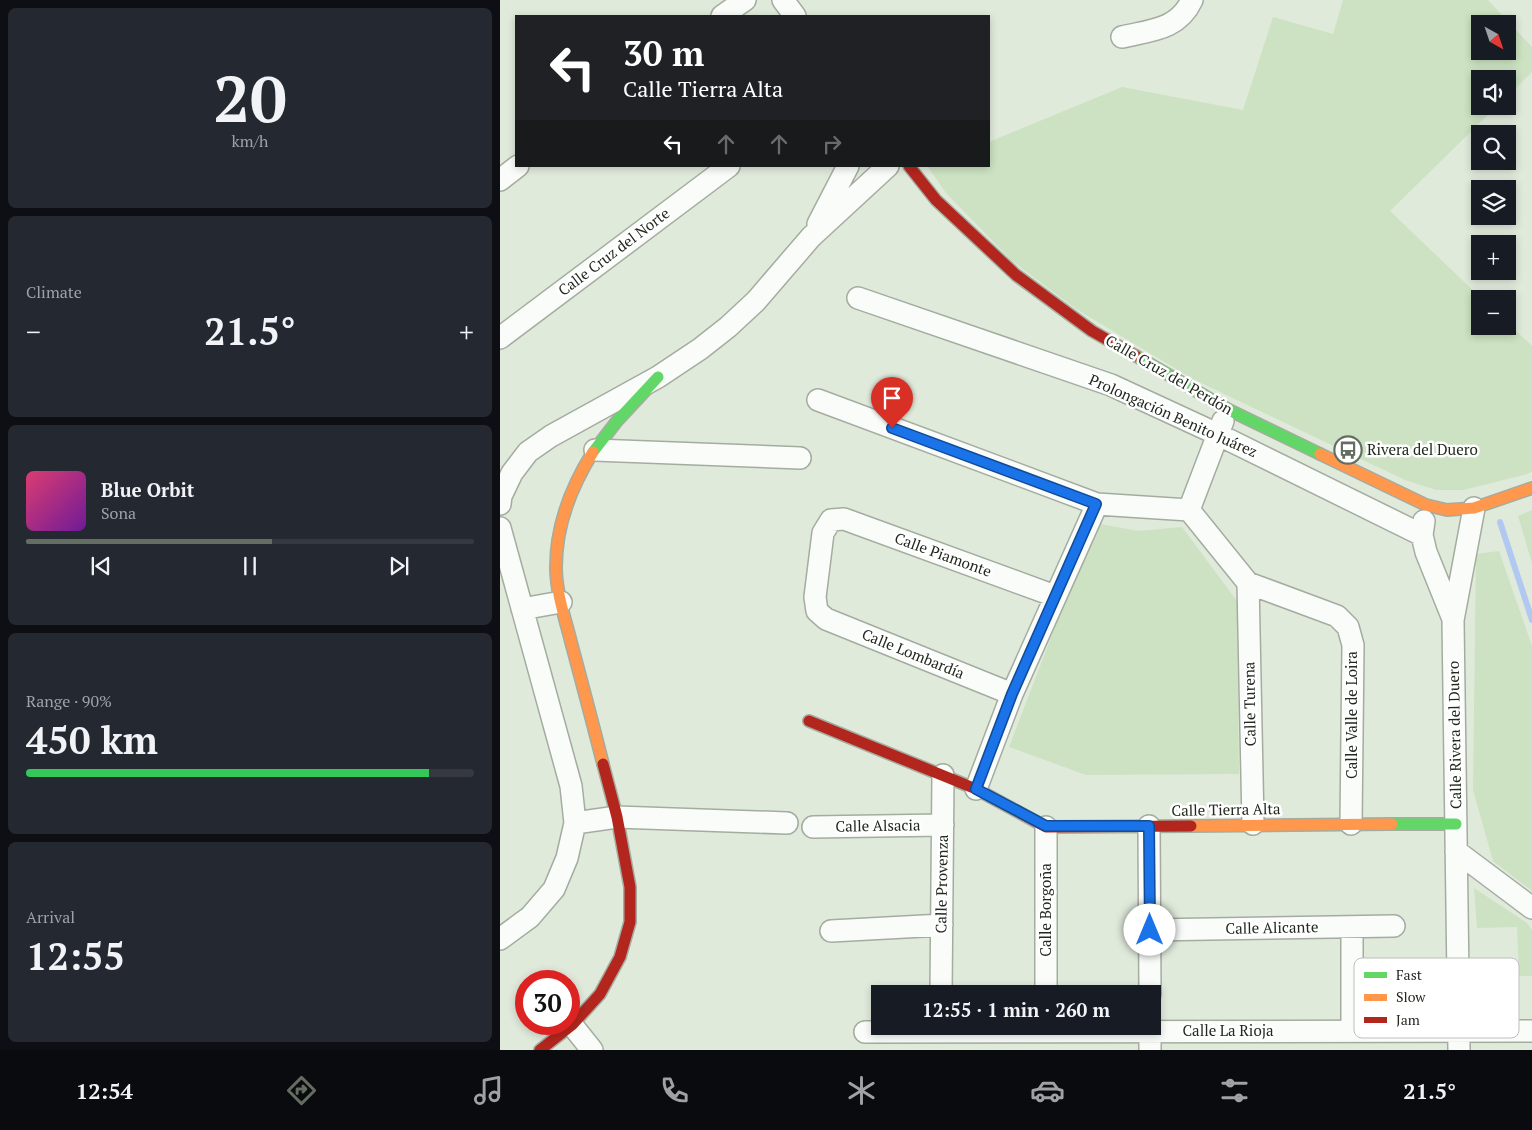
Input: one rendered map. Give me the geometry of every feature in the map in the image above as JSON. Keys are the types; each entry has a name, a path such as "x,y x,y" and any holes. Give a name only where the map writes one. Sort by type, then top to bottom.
{"street":[{"path":"723,15 744,0"},
{"path":"783,0 794,15"},
{"path":"1122,37 1166,27 1183,16 1192,0"},
{"path":"500,180 517,167"},
{"name":"Calle Cruz del Norte","path":"500,338 728,167"},
{"path":"811,237 847,167"},
{"path":"500,504 501,496 512,473 528,452 551,436 658,377 700,349 728,327 756,301 811,237 887,167"},
{"name":"Calle Cruz del Perdón","path":"911,167 936,200 1016,275 1092,331 1229,410 1426,505 1447,510 1474,508 1532,488"},
{"name":"Prolongación Benito Juárez","path":"858,298 1111,385 1217,434 1422,535"},
{"path":"580,1016 600,994 620,957 630,922 630,886 616,817 561,602 556,569 560,535 568,504 580,476 595,450 658,377"},
{"path":"818,400 1096,504 1189,510 1248,583"},
{"path":"1189,510 1217,434 1229,410"},
{"path":"595,450 800,458"},
{"path":"976,789 1012,694 1096,504"},
{"name":"Calle Rivera del Duero","path":"1426,505 1422,535 1426,552 1454,620"},
{"name":"Calle Rivera del Duero","path":"1458,958 1454,620 1474,508"},
{"name":"Calle Piamonte","path":"817,611 814,597 823,533 831,520 844,519 1054,596"},
{"path":"500,528 571,786 574,823 567,858 554,889 530,917 500,939"},
{"name":"Calle Valle de Loira","path":"1248,583 1337,616 1348,627 1353,645 1351,824"},
{"name":"Calle Turena","path":"1248,583 1253,824"},
{"path":"522,609 561,602"},
{"name":"Calle Lombardía","path":"817,611 826,619 1012,694"},
{"name":"Calle Tierra Alta","path":"809,721 976,789 1046,826 1456,824"},
{"name":"Calle Provenza","path":"941,985 943,775"},
{"path":"574,823 616,817 788,823"},
{"name":"Calle Alsacia","path":"813,827 943,825"},
{"name":"Calle Borgoña","path":"1046,826 1046,985"},
{"path":"1149,826 1150,985"},
{"path":"1456,851 1532,908"},
{"path":"831,930 942,925"},
{"path":"1352,926 1352,1030"},
{"name":"Calle Alicante","path":"1150,930 1394,926"},
{"name":"Calle La Rioja","path":"1135,1035 1352,1030"},
{"name":"Calle La Rioja","path":"1519,1033 1532,1031"},
{"name":"Calle La Rioja","path":"865,1032 871,1032"},
{"path":"540,1050 559,1035"},
{"path":"580,1035 592,1050"},
{"name":"Calle La Rioja","path":"1438,1038 1459,1040 1475,1038"}],"green space":[{"path":"1343,0 1488,0 1502,15 1471,15 1471,60 1516,60 1516,30 1532,47 1532,72 1516,88 1516,70 1471,70 1471,115 1488,115 1478,125 1471,125 1471,132 1390,211 1473,290 1471,290 1471,335 1516,335 1516,331 1532,346 1532,472 1463,490 1436,490 1405,480 1193,379 1076,309 1012,261 946,193 928,167 990,167 990,142 1122,87 1243,110 1273,17 1333,34"},
{"path":"1532,510 1532,563 1518,516"},
{"path":"1095,523 1138,531 1182,527 1237,601 1239,774 1086,775 1009,747"},
{"path":"1499,551 1532,646 1532,891 1493,861 1473,790 1476,554"},
{"path":"1474,888 1527,923 1532,930 1532,976 1519,976 1517,927 1477,928"}],"waterway":[{"path":"1500,522 1532,620"}],"traffic: fast":[{"path":"1136,356 1229,410 1320,454"},
{"path":"593,452 617,421 658,377"},
{"path":"1392,824 1456,824"}],"traffic: slow":[{"path":"593,452 578,479 566,507 559,537 556,567 561,605 603,764"},
{"path":"1320,454 1426,505 1447,510 1474,508 1532,488"},
{"path":"1191,826 1392,824"}],"traffic: jam":[{"path":"910,167 936,200 1016,275 1092,331 1136,356"},
{"path":"809,721 976,789 1046,827 1191,826"},
{"path":"540,1050 572,1025 600,994 620,957 630,922 630,887 617,817 603,764"}],"place":[{"name":"Rivera del Duero","path":"1348,450"}],"route":[{"path":"892,428 1096,504 1012,694 976,789 1046,826 1149,826 1150,930"}]}
